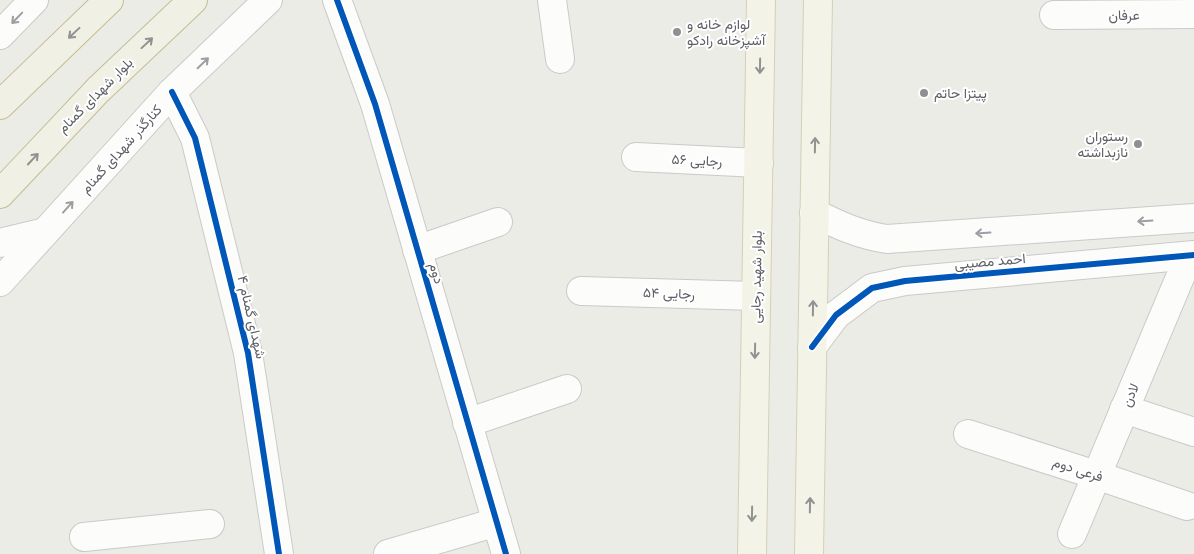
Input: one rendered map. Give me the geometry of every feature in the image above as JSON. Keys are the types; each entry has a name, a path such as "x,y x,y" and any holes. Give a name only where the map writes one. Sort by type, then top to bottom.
{"highway":[{"path":"0,105 109,0"},
{"name":"بلوار شهدای گمنام","path":"0,194 98,90 193,0"}],"main road":[{"name":"بلوار شهید رجایی","path":"752,554 761,0"},
{"path":"809,554 818,0"}],"street":[{"path":"0,35 34,0"},
{"name":"کنارگذر شهدای گمنام","path":"0,282 172,92 268,0"},
{"name":"دوم","path":"337,0 375,104 506,554"},
{"path":"552,0 560,59"},
{"name":"عرفان","path":"1054,16 1194,14"},
{"name":"شهدای گمنام ۴","path":"172,92 195,138 248,352 279,554"},
{"name":"رجایی ۵۶","path":"636,157 759,163"},
{"name":"احمد مصیبی","path":"814,213 851,231 886,240 1194,218"},
{"path":"417,250 498,222"},
{"path":"0,243 45,232"},
{"path":"895,283 889,270 888,259 890,251 899,239"},
{"name":"احمد مصیبی","path":"812,347 836,315 872,288 895,283 1191,256"},
{"name":"لادن","path":"1072,534 1124,408 1191,256"},
{"name":"رجایی ۵۴","path":"581,291 756,296"},
{"path":"467,423 567,389"},
{"path":"1124,408 1194,432"},
{"name":"فرعی دوم","path":"968,434 1187,506"},
{"path":"388,554 497,522"},
{"path":"84,537 157,542 210,524"}],"cycle path":[{"path":"337,0 375,104 506,554"},
{"path":"172,92 195,138 248,353 279,554"},
{"path":"812,347 836,315 872,288 905,281 1194,255"}],"place":[{"name":"لوازم خانه و آشپزخانه رادکو","path":"677,32"},
{"name":"پیتزا حاتم","path":"924,93"},
{"name":"رستوران نازبداشته","path":"1138,144"}]}
